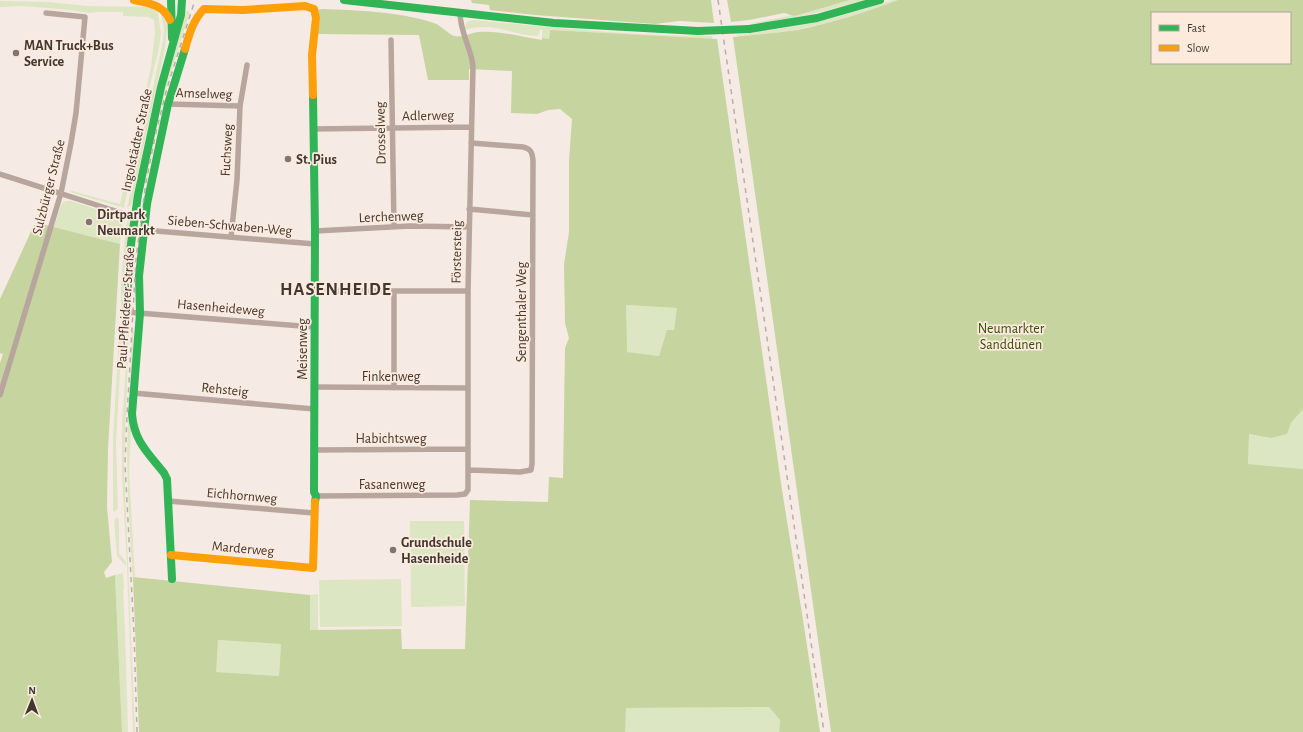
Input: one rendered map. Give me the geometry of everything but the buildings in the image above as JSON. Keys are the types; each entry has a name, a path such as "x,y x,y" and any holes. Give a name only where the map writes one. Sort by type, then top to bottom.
{"street":[{"path":"134,0 160,7 168,14 171,22"},
{"name":"Ingolstädter Straße","path":"171,0 171,46"},
{"name":"Ingolstädter Straße","path":"126,312 134,217 147,144 171,46 181,15 182,0"},
{"path":"344,0 374,2 554,23 698,31 749,29 816,18 880,0"},
{"name":"Meisenweg","path":"200,12 204,9 211,8 244,10 304,6 314,9 317,16 313,42 315,231 314,492 316,496 314,502 313,568"},
{"name":"Paul-Pfleiderer-Straße","path":"172,579 167,483 165,476 140,443 134,432 132,418 133,393 140,313 139,276 151,180 168,104 187,42 200,12"},
{"name":"Sulzbürger Straße","path":"0,395 61,193 77,106 85,16 46,13"},
{"name":"Förstersteig","path":"460,13 461,25 467,41 472,63 468,291 469,488 467,493"},
{"name":"Drosselweg","path":"391,40 394,227"},
{"name":"Fuchsweg","path":"231,237 237,180 240,106 247,64"},
{"name":"Amselweg","path":"168,104 240,106"},
{"name":"Adlerweg","path":"313,128 471,127"},
{"name":"Sengenthaler Weg","path":"469,470 520,472 529,471 531,469 533,397 532,152 523,147 471,143"},
{"path":"0,174 134,217"},
{"path":"469,209 533,215"},
{"name":"Lerchenweg","path":"315,231 394,227 469,227"},
{"name":"Sieben-Schwaben-Weg","path":"144,230 315,244"},
{"path":"315,291 468,291"},
{"path":"394,291 394,388"},
{"name":"Hasenheideweg","path":"126,312 314,327"},
{"name":"Finkenweg","path":"315,387 468,388"},
{"name":"Rehsteig","path":"133,393 314,409"},
{"name":"Habichtsweg","path":"314,450 468,449"},
{"name":"Fasanenweg","path":"316,496 457,495 467,493"},
{"name":"Eichhornweg","path":"168,501 314,513"},
{"name":"Marderweg","path":"171,555 313,568"}],"green space":[{"path":"471,0 711,0 714,23 679,21 655,24 535,15 490,10 489,5 472,3"},
{"path":"727,0 850,0 795,16 784,13 731,22"},
{"path":"850,0 866,0 808,15 749,24 792,15 796,16"},
{"path":"892,0 898,0 861,13 811,27 783,32 737,36 821,21"},
{"name":"Neumarkter Sanddünen","path":"898,0 1303,0 1303,409 1291,423 1287,434 1271,438 1249,434 1248,464 1303,469 1303,732 831,732 733,37 797,30 836,21"},
{"path":"0,1 48,2 88,6 147,7 158,10 161,33 159,48 142,118 124,208 73,193 69,190 120,204 151,67 155,32 154,20 148,17 123,16 123,12 89,13 22,6 0,7"},
{"path":"318,10 364,11 407,16 434,23 454,36 486,32 502,33 542,40 542,38 549,39 550,30 717,39 782,490 820,732 779,732 780,720 769,707 626,708 625,732 139,732 133,577 310,595 310,630 401,629 402,649 465,649 470,500 548,502 549,477 563,478 565,348 569,338 565,323 564,264 569,232 569,160 572,119 560,109 548,110 537,114 511,113 512,71 469,69 469,80 428,80 419,35 317,34 320,20","holes":["626,305 677,308 674,330 667,330 659,356 627,352","218,640 281,644 279,676 216,672"]},
{"path":"186,11 190,12 171,71 146,171 138,222 131,307 130,302 137,225 144,175 160,100"},
{"path":"161,12 166,20 167,27 165,49 143,148 134,198 132,204 127,208 163,41 164,29"},
{"path":"473,20 622,33 712,36 712,39 550,30 549,39 542,38 541,28 538,36 484,27 465,30 467,22"},
{"name":"Dirtpark Neumarkt","path":"67,201 123,218 120,244 54,227 61,205 63,202"},
{"path":"128,219 130,226 121,311 121,285 126,225"},
{"path":"34,225 46,225 120,244 108,449 107,507 112,562 104,572 106,578 115,575 122,732 0,732 0,363 3,354 0,353 0,299"},
{"path":"626,305 678,308 674,330 667,330 659,356 626,352"},
{"path":"121,331 116,444 118,508 115,512 113,510 113,437 119,335"},
{"path":"129,331 124,464 135,732 133,732 122,475 122,425"},
{"path":"132,332 134,332 129,411 131,430 129,471 135,577 133,577 132,568 127,451"},
{"path":"1303,409 1303,469 1248,464 1249,434 1257,436 1291,423"},
{"path":"116,517 119,521 119,553 126,562 126,566 117,556 114,521"},
{"path":"410,521 464,521 465,606 411,607"},
{"path":"123,573 128,732 122,732 115,575"},
{"path":"401,579 402,626 320,627 319,580"},
{"path":"318,594 318,630 310,630 310,595"},
{"path":"217,640 281,644 279,676 215,672"},
{"path":"769,707 780,720 779,732 625,732 625,708"}],"railway":[{"path":"137,732 134,634 125,464 136,259 146,182 156,132 167,88 195,0"},
{"path":"718,0 824,732"}],"traffic: fast":[{"path":"171,0 172,38"},
{"path":"126,312 131,244 138,195 161,87 181,15 182,0"},
{"path":"344,0 554,23 698,31"},
{"path":"749,29 817,18 880,0"},
{"path":"698,31 749,29"},
{"path":"172,579 167,479 164,473 147,453 139,439 133,423 132,414 140,313 139,276 147,204 168,104 185,49"},
{"path":"313,95 315,231 315,502"}],"traffic: slow":[{"path":"134,0 159,8 164,11 170,20"},
{"path":"185,49 194,23 204,9 243,10 305,6 314,9 316,18 312,55 313,95"},
{"path":"171,555 313,568 315,502"}],"place":[{"name":"MAN Truck+Bus Service","path":"16,53"},
{"name":"St. Pius","path":"288,159"},
{"name":"Dirtpark Neumarkt","path":"89,222"},
{"name":"Grundschule Hasenheide","path":"393,550"}],"district":[{"name":"HASENHEIDE","path":"336,289"}]}
